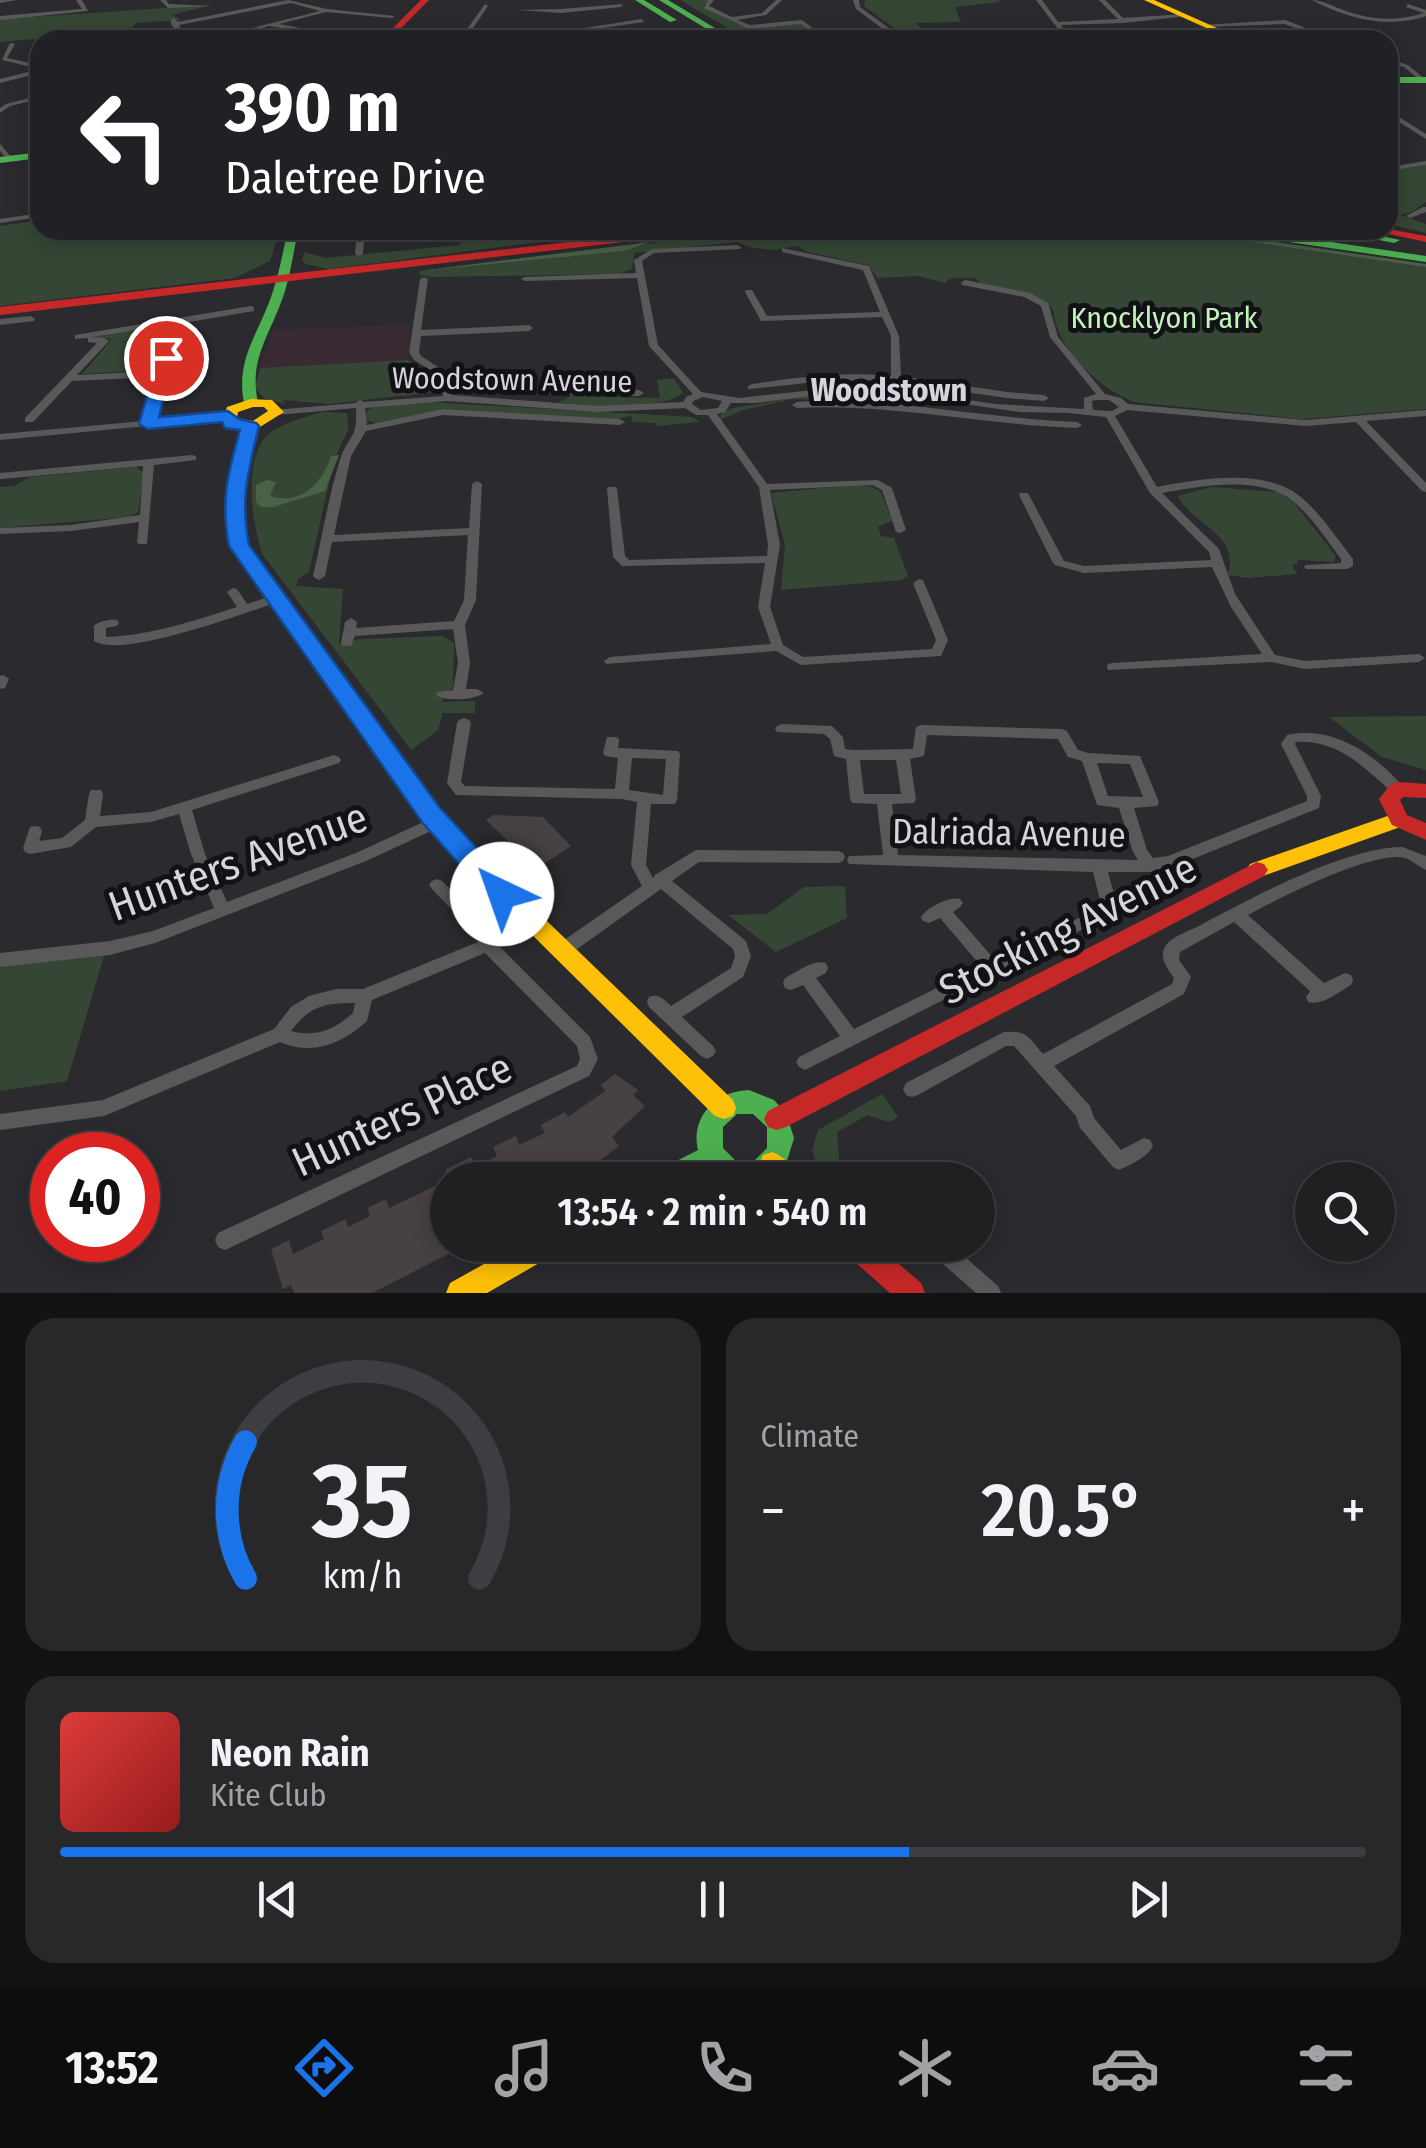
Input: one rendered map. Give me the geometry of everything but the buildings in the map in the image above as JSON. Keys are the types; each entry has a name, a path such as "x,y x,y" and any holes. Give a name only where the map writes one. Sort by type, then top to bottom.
{"main road":[{"path":"391,29 425,0"},
{"path":"663,0 714,30"},
{"path":"1148,0 1207,30"},
{"path":"630,3 685,30"},
{"path":"3,155 30,155"},
{"path":"1398,235 1426,242"},
{"path":"1398,238 1426,242"},
{"path":"251,403 246,388 248,361 275,302 290,240"},
{"path":"0,311 618,240"},
{"path":"1301,240 1426,257"},
{"path":"1335,240 1426,257"},
{"path":"286,256 305,269 334,274"},
{"path":"215,287 252,278 286,256"},
{"path":"275,302 301,285 334,274"},
{"path":"215,287 258,290 275,302"},
{"path":"251,403 267,403 277,412 265,423 232,424 228,416 237,407 251,403"},
{"path":"250,426 232,512 239,546 274,599 437,822 560,952 724,1108"},
{"path":"1426,791 1398,789 1392,793 1389,805 1399,820 1426,832"},
{"name":"Stocking Avenue","path":"776,1119 1273,862 1399,820"},
{"path":"717,1162 707,1144 708,1126 724,1108 748,1103 767,1110 776,1119 782,1145 773,1162"},
{"path":"700,1162 712,1156"},
{"path":"460,1293 515,1262"},
{"path":"875,1262 910,1293"}],"street":[{"path":"0,1 14,0"},
{"path":"0,18 84,11 79,0"},
{"path":"162,0 168,6 208,6"},
{"path":"578,30 642,21 630,3 612,0"},
{"path":"710,0 706,8 753,28 804,22 813,30"},
{"path":"730,19 764,14 779,0"},
{"path":"856,0 858,8 888,30"},
{"path":"1039,0 1060,28"},
{"path":"1102,0 1123,21"},
{"path":"1315,0 1354,16 1379,21 1426,13"},
{"path":"178,30 174,22 291,1 364,15 391,29 466,30 485,6"},
{"path":"364,15 379,2"},
{"path":"520,10 549,12 630,3"},
{"path":"1408,6 1426,13"},
{"path":"246,30 327,10"},
{"path":"546,22 549,12"},
{"path":"1028,30 1185,16"},
{"path":"1225,30 1286,22 1310,30"},
{"path":"270,24 305,30"},
{"path":"606,27 610,30"},
{"path":"12,44 4,59 30,66"},
{"path":"1398,64 1420,80"},
{"path":"0,81 30,72"},
{"path":"3,106 30,99"},
{"path":"1398,119 1426,137"},
{"path":"1398,167 1426,163"},
{"path":"1410,216 1426,208"},
{"path":"0,221 30,216"},
{"path":"359,254 360,240"},
{"path":"698,394 654,346 638,260 645,253 737,246"},
{"path":"790,251 866,268 895,336 896,378"},
{"path":"524,280 640,275"},
{"path":"424,279 417,358 443,374 448,398"},
{"path":"965,282 1028,295 1044,305 1058,342 1102,396"},
{"path":"749,292 764,320 885,314"},
{"path":"29,420 104,341 83,338 251,309"},
{"path":"0,322 31,319"},
{"path":"148,424 166,358 160,324"},
{"path":"417,333 529,328"},
{"path":"68,378 162,374"},
{"path":"832,376 837,389"},
{"path":"752,386 832,376 896,378 992,401 1109,415 1124,408 1306,422 1426,412"},
{"path":"484,384 559,392 639,393"},
{"path":"687,406 689,399 698,394 716,394 727,402 837,389 937,403 1011,422 1077,424"},
{"path":"552,406 559,392"},
{"path":"1089,410 1087,400 1102,396 1120,401 1124,408"},
{"name":"Woodstown Avenue","path":"277,412 448,398 598,409 687,406 712,413"},
{"path":"797,406 851,401 937,403 1044,398"},
{"path":"727,402 722,410 712,413 764,486 773,526 764,607 778,648"},
{"path":"319,576 346,456 362,429 360,404"},
{"path":"362,429 442,412 620,422"},
{"path":"1109,415 1154,491 1215,551 1216,563 1235,604 1271,658"},
{"path":"0,452 5,437 228,416"},
{"path":"1360,420 1426,489"},
{"path":"2,476 192,458"},
{"path":"143,542 149,462"},
{"path":"1154,491 1210,481 1281,489 1295,496 1347,558 1348,566 1310,568"},
{"path":"764,486 874,482 887,488 900,530"},
{"path":"459,694 464,663 460,626 470,600 477,484"},
{"path":"612,489 619,557 626,564 770,559"},
{"path":"1024,495 1059,564 1084,570 1216,563"},
{"path":"0,530 71,528 142,518"},
{"path":"326,538 474,531"},
{"path":"610,662 778,648 800,662 936,653 942,640 919,582"},
{"path":"233,592 246,609"},
{"path":"113,623 100,626 100,641 155,634 274,599"},
{"path":"349,632 460,626"},
{"path":"1112,667 1271,658 1305,665 1420,658"},
{"path":"443,696 477,694"},
{"path":"464,723 454,783 461,792 622,794 670,800 672,754 610,753 612,740"},
{"path":"782,730 827,729 836,737 838,753 902,756 919,753 921,730 1050,730 1062,734 1073,754 1135,759 1152,802 1102,802 1088,758"},
{"name":"Dalriada Avenue","path":"560,952 655,882 688,860 704,855 1098,867 1170,862 1314,804 1314,796 1288,744 1292,738 1321,736 1338,741 1398,789"},
{"path":"622,794 625,754"},
{"path":"853,755 857,798 908,799 902,756"},
{"path":"35,831 30,848 66,844 92,822 151,817 334,760"},
{"path":"92,822 96,794"},
{"path":"644,799 638,866 740,946 744,956 737,972 670,1016"},
{"path":"884,799 891,860"},
{"path":"1124,803 1140,852 1150,866"},
{"path":"184,808 198,854 223,910"},
{"name":"Hunters Avenue","path":"0,960 110,948 167,934 361,857 437,822"},
{"path":"1043,1064 1178,989 1184,977 1172,962 1172,948 1236,914 1309,880 1390,852 1412,855 1426,864"},
{"path":"806,1062 1104,912 1109,905 1098,867"},
{"path":"0,1122 104,1108 280,1034 293,1013 319,997 364,996 486,945 482,931 437,885"},
{"path":"942,910 992,968"},
{"path":"1236,914 1318,994 1346,980"},
{"name":"Hunters Place","path":"224,1240 582,1071 589,1059 584,1042 486,945"},
{"path":"806,976 852,1039"},
{"path":"280,1034 294,1043 327,1039 360,1016 364,996"},
{"path":"655,1002 707,1051"},
{"path":"912,1089 1011,1037 1025,1041 1113,1164 1144,1146"},
{"path":"956,1262 991,1293"}],"shaded area":[{"path":"410,324 408,362 258,370 274,330"}],"green space":[{"path":"680,0 709,0 703,7 744,27 803,24 810,30 731,30"},
{"path":"865,0 1000,2 955,7 961,22 916,23 922,30 896,30 864,6"},
{"path":"212,5 172,15 182,20 136,23 129,30 30,30 30,39 0,42 0,19"},
{"path":"1426,165 1426,202 1400,215 1426,224 1426,233 1398,226 1398,169"},
{"path":"30,222 30,240 277,240 270,261 235,278 0,306 0,226"},
{"path":"463,240 556,240 329,269 302,260 304,252 325,258 459,245"},
{"name":"Knocklyon Park","path":"678,240 1237,240 1426,267 1426,409 1303,419 1134,402 1107,387 1082,365 1062,338 1053,309 1040,298 980,283 976,278 950,278 945,283 918,276 877,278 868,265 807,252 797,246 774,250 737,242 635,253 632,269 619,274 432,277 420,275 419,271"},
{"path":"1237,240 1262,240 1426,267"},
{"path":"650,242 624,251 419,271"},
{"path":"157,329 161,345 155,370 82,374 112,339 92,337"},
{"path":"408,360 432,373 436,392 329,404 283,400 285,404 264,398 255,388 260,368"},
{"path":"674,378 683,393 659,403 604,407 559,402 571,396 660,398 657,380"},
{"path":"824,393 879,394 928,403 793,399 743,410 719,420 721,413 733,408"},
{"path":"426,402 692,417 700,422 657,426 632,422 632,416 613,420 446,409 376,423 365,420 367,411 375,406"},
{"path":"322,412 347,413 348,430 334,460 309,572 298,579 296,586 343,589 339,644 359,639 443,636 454,643 453,688 444,693 442,702 475,701 475,713 443,713 438,730 411,750 263,555 259,542 252,473 262,442 283,425"},
{"path":"339,455 325,491 274,507 261,507 256,502 256,485 267,480 276,482 270,496 301,495 316,483 331,456"},
{"path":"136,467 144,473 138,512 129,517 0,528 0,487 14,486 30,477"},
{"path":"870,486 881,492 892,521 878,527 881,536 894,538 908,576 902,580 781,590 785,545 771,493"},
{"path":"1211,487 1279,492 1294,503 1336,556 1334,562 1297,560 1298,564 1292,565 1297,574 1249,578 1228,575 1230,561 1221,539 1178,496"},
{"path":"1426,716 1426,770 1382,757 1329,717"},
{"path":"845,886 847,918 776,952 728,915 767,914 804,887"},
{"path":"104,956 67,1081 0,1091 0,966"},
{"path":"882,1094 898,1117 889,1122 868,1115 837,1132 840,1162 816,1162 812,1151 818,1130"}],"traffic: fast":[{"path":"639,0 673,20"},
{"path":"663,0 714,30"},
{"path":"1398,80 1426,80"},
{"path":"0,160 30,156"},
{"path":"251,403 251,359 279,292 291,240"},
{"path":"1296,240 1426,259"},
{"path":"250,426 232,511 239,546 431,815 517,906"},
{"path":"745,1101 771,1112 782,1138 771,1164 745,1175 719,1164 708,1138 719,1112 745,1101"},
{"path":"700,1162 712,1156"}],"traffic: slow":[{"path":"1148,0 1217,30"},
{"path":"251,403 267,403 277,412 255,426 229,421 232,410 251,403"},
{"path":"1257,870 1399,820"},
{"path":"517,906 724,1108"},
{"path":"460,1293 515,1262"}],"traffic: jam":[{"path":"395,30 425,0"},
{"path":"1398,234 1426,239"},
{"path":"0,311 614,240"},
{"path":"1426,791 1398,789 1389,799 1399,820 1426,832"},
{"path":"777,1119 1257,870"},
{"path":"875,1262 911,1293"}],"district":[{"name":"Woodstown","path":"889,390"}],"route":[{"path":"166,358 148,424 228,416 232,424 250,426 232,512 239,546 431,815 502,894"}]}
